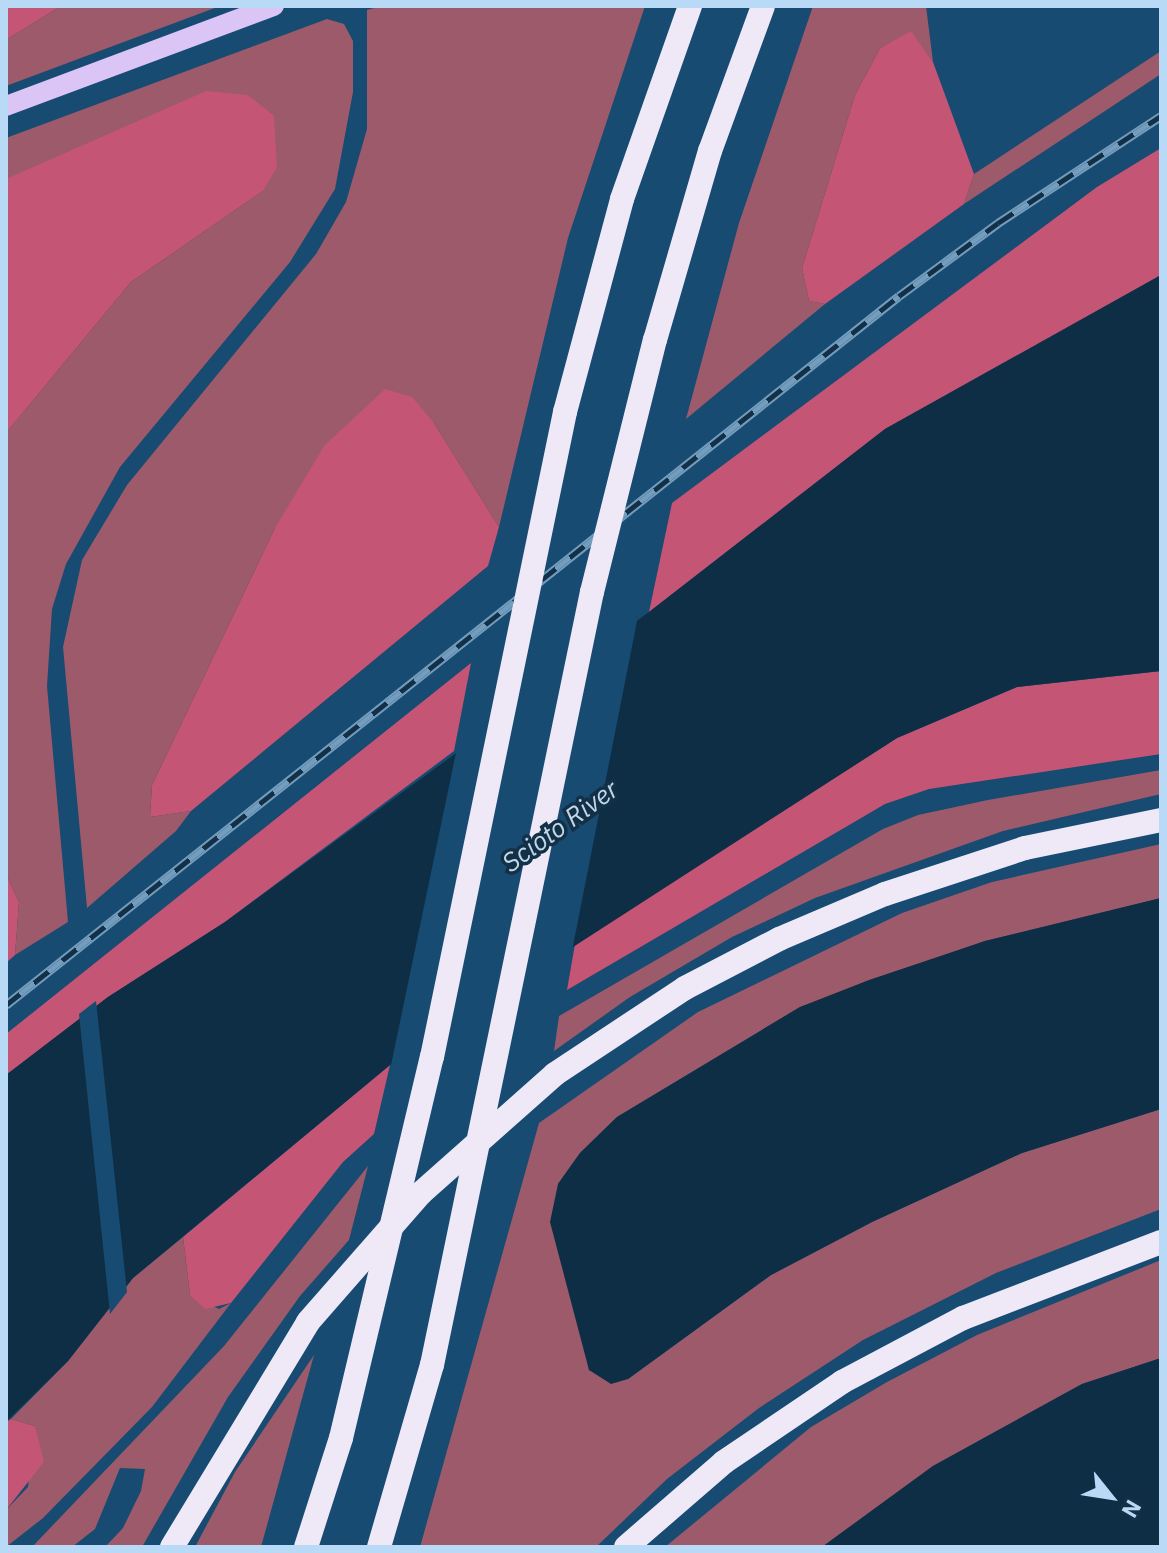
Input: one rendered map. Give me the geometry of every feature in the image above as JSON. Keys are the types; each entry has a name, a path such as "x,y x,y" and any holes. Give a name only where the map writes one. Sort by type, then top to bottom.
{"highway":[{"path":"306,1547 341,1438 432,1057 565,412 622,199 690,6"},
{"path":"379,1547 432,1365 592,592 655,340 710,151 763,6"},
{"path":"172,1547 308,1322 421,1193 555,1074 685,988 779,939 885,894 1025,848 1161,820"},
{"path":"626,1547 724,1462 842,1382 963,1318 1161,1242"}],"main road":[{"path":"6,106 274,6"}],"shaded area":[{"path":"6,6 61,6 6,40"},
{"path":"61,6 220,6 6,86 6,40"},
{"path":"381,6 645,6 568,238 499,527 434,423 275,528 152,785 150,817 191,811 176,831 87,908 63,647 82,560 127,485 316,254 346,202 367,129 367,10"},
{"path":"813,6 926,6 933,62 911,32 880,48 855,95 802,268 809,301 825,304 686,419 739,223"},
{"path":"327,19 344,24 353,41 353,92 335,189 290,262 120,467 66,564 52,609 47,686 68,922 15,955 19,902 6,874 6,433 131,282 263,191 6,179 6,138"},
{"path":"911,31 933,62 974,174 964,204 825,304 809,301 802,268 855,95 880,48"},
{"path":"1161,51 1161,74 964,204 974,174"},
{"path":"206,91 248,95 274,116 277,167 263,191 131,282 6,433 6,179"},
{"path":"1161,148 1161,275 885,429 649,612 672,503 1097,187"},
{"path":"385,389 412,397 434,423 499,527 488,566 191,811 150,817 152,785 275,528 324,446"},
{"path":"471,663 454,751 225,922 108,997 6,1075 6,1034"},
{"path":"1161,671 1161,754 929,789 885,804 567,990 575,944 897,738 1017,687"},
{"path":"1161,770 1161,794 1003,831 815,898 732,937 630,997 554,1051 559,1016 883,829 918,815 988,800"},
{"path":"1161,844 1161,898 985,941 800,1007 617,1117 580,1153 558,1184 589,1370 628,1379 771,1275 872,1222 1022,1153 1161,1109 1161,1209 996,1273 863,1340 759,1408 667,1479 596,1547 420,1547 539,1123 698,1012 902,913 992,882"},
{"path":"6,874 19,902 15,955 6,963"},
{"path":"390,1065 374,1134 343,1162 231,1303 205,1309 190,1295 183,1237"},
{"path":"368,1166 349,1240 300,1296 228,1397 142,1547 105,1547 123,1528 141,1491 145,1469 120,1468 95,1529 72,1547 32,1547 224,1346"},
{"path":"183,1237 190,1295 219,1309 231,1303 152,1407 43,1518 6,1547 6,1510 28,1487 35,1426 11,1419 68,1361 133,1278"},
{"path":"1161,1260 1161,1358 1082,1384 933,1466 822,1547 665,1547 811,1427 887,1382 977,1335"},
{"path":"314,1355 261,1547 195,1547 235,1472"},
{"path":"11,1419 35,1426 44,1462 6,1510 6,1422"}],"water":[{"name":"Scioto River","path":"1161,275 1161,671 1017,687 897,738 390,1065 133,1278 68,1361 6,1422 6,1075 108,997 225,922 649,612 885,429"},
{"path":"1161,898 1161,1109 1022,1153 872,1222 771,1275 628,1379 611,1384 589,1370 550,1222 558,1184 580,1153 617,1117 800,1007 985,941"},
{"path":"1161,1358 1161,1547 822,1547 933,1466 1082,1384"}],"pier":[{"path":"638,616 572,951 390,1070 458,743"},
{"path":"96,1001 127,1292 110,1314 79,1014"}],"railway":[{"path":"6,1005 899,296 998,223 1161,116"}]}
